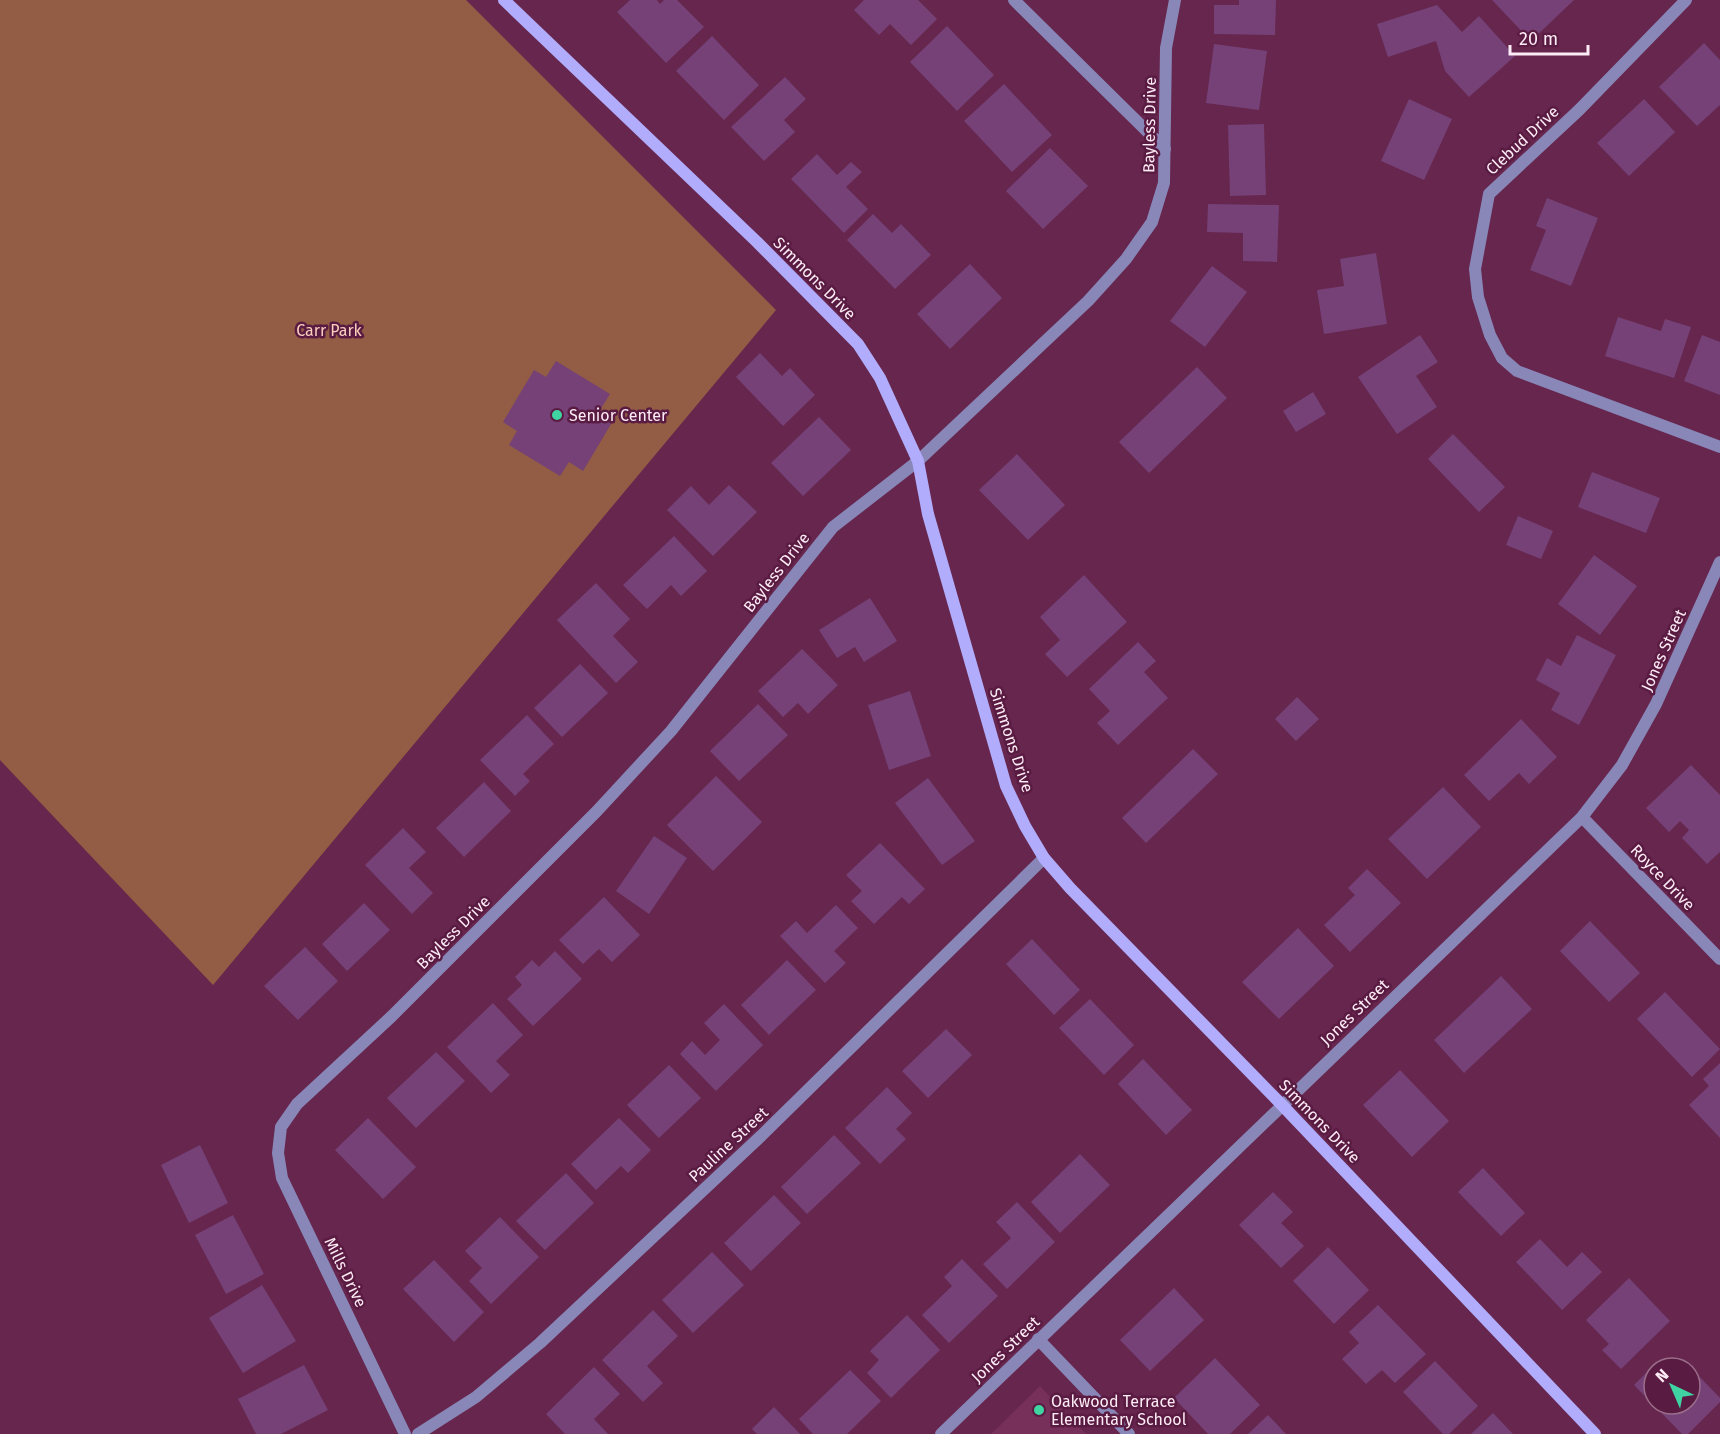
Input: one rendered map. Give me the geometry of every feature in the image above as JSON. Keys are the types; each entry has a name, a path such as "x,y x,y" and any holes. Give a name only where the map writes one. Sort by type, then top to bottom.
{"street":[{"name":"Simmons Drive","path":"504,0 757,242 858,345 880,378 918,461 928,514 1006,786 1044,858 1097,917 1281,1104 1595,1434"},
{"path":"1014,0 1165,149"},
{"name":"Bayless Drive","path":"285,1120 297,1104 392,1016 597,812 671,731 833,527 918,461 1088,301 1126,259 1152,222 1164,183 1166,48 1174,0"},
{"name":"Clebud Drive","path":"1686,0 1579,110 1489,194 1475,269 1478,297 1490,335 1502,358 1517,371 1720,447"},
{"name":"Jones Street","path":"941,1434 1281,1104 1582,817 1622,765 1656,704 1720,562"},
{"name":"Royce Drive","path":"1582,817 1720,959"},
{"name":"Pauline Street","path":"417,1434 476,1397 540,1343 762,1136 1044,858"},
{"name":"Mills Drive","path":"285,1120 281,1127 278,1153 282,1178 405,1434"},
{"path":"1038,1339 1130,1434"}],"shaded area":[{"name":"Oakwood Terrace Elementary School","path":"1040,1386 1086,1434 991,1434"}],"green space":[{"name":"Carr Park","path":"0,0 466,0 776,310 213,985 0,760"}],"building":[{"path":"630,0 657,0 660,4 664,0 677,0 704,27 666,63 617,12"},
{"path":"864,0 918,0 937,19 911,45 890,24 879,35 854,10"},
{"path":"1239,0 1276,0 1275,35 1214,34 1214,5 1239,5"},
{"path":"1492,0 1574,0 1531,41"},
{"path":"1437,5 1462,32 1479,16 1515,56 1469,97 1445,71 1436,41 1388,57 1377,24"},
{"path":"947,26 994,75 957,111 910,62"},
{"path":"712,36 759,85 724,120 676,71"},
{"path":"1704,43 1720,60 1720,105 1697,126 1659,87"},
{"path":"1214,44 1267,51 1259,110 1206,103"},
{"path":"785,77 806,99 784,120 795,132 764,161 731,127"},
{"path":"1004,84 1052,135 1012,172 964,121"},
{"path":"1409,99 1452,119 1424,180 1381,161"},
{"path":"1644,99 1675,132 1629,176 1597,143"},
{"path":"1264,124 1266,195 1230,196 1228,125"},
{"path":"1050,148 1088,186 1043,229 1006,191"},
{"path":"817,154 837,175 851,162 862,172 846,187 868,209 844,233 791,179"},
{"path":"1547,198 1598,218 1571,286 1530,270 1546,230 1536,226"},
{"path":"1208,204 1279,205 1277,262 1243,261 1243,233 1207,232"},
{"path":"873,214 892,233 901,224 931,255 895,289 847,240"},
{"path":"1376,253 1387,324 1324,334 1317,290 1344,286 1340,259"},
{"path":"970,264 1002,298 950,349 917,314"},
{"path":"1212,266 1247,292 1205,347 1170,321"},
{"path":"1618,317 1661,331 1665,319 1691,327 1674,378 1605,356"},
{"path":"1420,335 1438,362 1416,376 1437,407 1397,434 1358,377"},
{"path":"1702,335 1720,342 1720,395 1684,381"},
{"path":"760,353 782,376 790,368 815,395 783,426 736,377"},
{"name":"Senior Center","path":"556,361 610,394 600,410 614,419 583,471 569,462 560,476 509,445 517,431 503,422 534,370 546,377"},
{"path":"1197,367 1227,398 1149,473 1119,442"},
{"path":"1313,392 1326,414 1296,432 1283,411"},
{"path":"819,417 851,450 803,496 771,463"},
{"path":"1453,434 1505,487 1479,512 1428,459"},
{"path":"1017,454 1065,505 1028,540 979,490"},
{"path":"1592,472 1660,498 1646,533 1578,507"},
{"path":"729,485 757,512 713,556 667,510 691,486 709,505"},
{"path":"1518,516 1553,531 1541,559 1506,545"},
{"path":"674,536 707,571 681,596 671,585 647,609 623,585"},
{"path":"1594,555 1637,586 1600,635 1558,604"},
{"path":"1084,575 1127,622 1067,677 1045,654 1060,640 1040,617"},
{"path":"596,583 630,619 613,636 638,662 616,683 557,620"},
{"path":"870,598 897,641 864,662 855,647 837,658 819,630"},
{"path":"1577,635 1616,655 1579,725 1551,710 1560,693 1536,680 1547,658 1561,666"},
{"path":"1138,642 1156,661 1144,672 1168,698 1118,745 1097,723 1110,711 1089,689"},
{"path":"802,649 838,685 808,714 798,703 783,717 758,691"},
{"path":"580,664 608,693 562,737 534,708"},
{"path":"910,691 931,756 889,770 868,705"},
{"path":"1297,697 1319,719 1296,741 1275,719"},
{"path":"758,704 788,735 739,781 710,751"},
{"path":"527,715 554,744 523,774 530,781 515,796 480,760"},
{"path":"1521,719 1557,757 1529,784 1519,773 1489,801 1464,775"},
{"path":"1193,749 1218,774 1146,843 1122,818"},
{"path":"1691,765 1720,795 1720,852 1707,864 1682,838 1689,830 1680,821 1669,832 1646,808"},
{"path":"716,776 762,822 713,871 667,825"},
{"path":"928,778 975,841 942,865 895,803"},
{"path":"484,782 511,811 464,857 436,828"},
{"path":"1443,787 1481,827 1427,879 1388,839"},
{"path":"403,828 426,852 409,868 433,893 412,914 365,865"},
{"path":"654,836 687,858 649,914 616,891"},
{"path":"880,843 925,889 909,904 902,897 874,924 851,901 862,891 846,875"},
{"path":"1367,869 1401,903 1350,952 1324,925 1355,895 1348,888"},
{"path":"604,897 640,935 612,962 599,949 583,964 559,940"},
{"path":"364,903 390,930 347,971 322,944"},
{"path":"836,905 858,928 834,951 846,963 825,983 780,936 796,921 807,933"},
{"path":"1590,921 1640,973 1609,1002 1560,951"},
{"path":"1298,928 1334,966 1279,1019 1242,982"},
{"path":"1032,939 1080,990 1054,1015 1006,964"},
{"path":"305,947 338,981 298,1020 264,986"},
{"path":"555,951 582,979 533,1026 507,999 522,985 515,977 532,960 539,967"},
{"path":"787,960 816,990 769,1035 741,1005"},
{"path":"1501,976 1532,1009 1464,1073 1434,1040"},
{"path":"1665,992 1720,1049 1692,1077 1637,1019"},
{"path":"1090,999 1134,1045 1104,1075 1059,1028"},
{"path":"493,1003 523,1035 496,1061 510,1075 491,1093 447,1047"},
{"path":"724,1004 763,1045 716,1091 680,1054 692,1041 705,1055 720,1040 704,1023"},
{"path":"946,1029 972,1055 928,1098 902,1071"},
{"path":"436,1052 465,1081 416,1128 387,1098"},
{"path":"1143,1059 1192,1110 1166,1135 1118,1084"},
{"path":"1720,1063 1720,1138 1689,1105 1709,1086 1703,1079"},
{"path":"669,1065 701,1098 659,1138 627,1105"},
{"path":"1400,1070 1449,1121 1412,1157 1363,1105"},
{"path":"887,1087 912,1113 896,1129 906,1139 880,1164 845,1128"},
{"path":"368,1118 416,1167 383,1199 335,1150"},
{"path":"619,1118 651,1150 628,1173 621,1166 596,1190 571,1164"},
{"path":"834,1135 861,1163 807,1214 781,1187"},
{"path":"200,1145 228,1203 189,1223 161,1165"},
{"path":"1080,1154 1110,1185 1060,1233 1031,1202"},
{"path":"1483,1168 1525,1213 1501,1236 1458,1192"},
{"path":"566,1173 594,1203 545,1250 516,1221"},
{"path":"1273,1192 1293,1212 1281,1223 1304,1246 1281,1268 1239,1225"},
{"path":"774,1195 801,1223 751,1271 724,1243"},
{"path":"1017,1202 1055,1242 1007,1289 983,1264 1011,1238 996,1222"},
{"path":"233,1215 264,1274 226,1294 195,1235"},
{"path":"500,1217 539,1257 491,1304 469,1281 482,1268 465,1251"},
{"path":"1540,1239 1567,1267 1582,1252 1602,1272 1562,1310 1516,1262"},
{"path":"1328,1247 1369,1290 1334,1324 1293,1281"},
{"path":"712,1252 744,1285 693,1333 662,1300"},
{"path":"962,1259 998,1296 949,1343 922,1315 952,1286 944,1277"},
{"path":"434,1260 484,1312 454,1342 403,1289"},
{"path":"1629,1278 1670,1321 1621,1369 1602,1350 1609,1344 1586,1320"},
{"path":"262,1285 296,1341 243,1373 209,1318"},
{"path":"1174,1288 1204,1320 1150,1371 1120,1340"},
{"path":"1378,1305 1426,1354 1395,1383 1382,1370 1366,1384 1342,1359 1359,1343 1349,1332"},
{"path":"653,1310 678,1336 647,1366 663,1383 643,1402 602,1360"},
{"path":"907,1315 940,1350 891,1398 867,1373 879,1360 870,1351"},
{"path":"1215,1358 1260,1405 1230,1434 1208,1434 1174,1398"},
{"path":"1435,1361 1478,1406 1449,1434 1443,1434 1403,1392"},
{"path":"304,1365 328,1410 281,1434 256,1434 238,1399"},
{"path":"594,1367 620,1394 594,1419 608,1434 565,1434 546,1414"},
{"path":"850,1370 881,1401 847,1434 813,1434 799,1419"},
{"path":"1642,1377 1642,1393 1634,1385"},
{"path":"1702,1379 1720,1398 1720,1402 1688,1434 1682,1434 1664,1416 1702,1416"},
{"path":"774,1407 800,1434 757,1434 752,1429"},
{"path":"1493,1413 1513,1434 1471,1434"},
{"path":"1268,1415 1286,1434 1248,1434"}],"place":[{"name":"Senior Center","path":"557,415"},
{"name":"Oakwood Terrace Elementary School","path":"1039,1410"}]}
